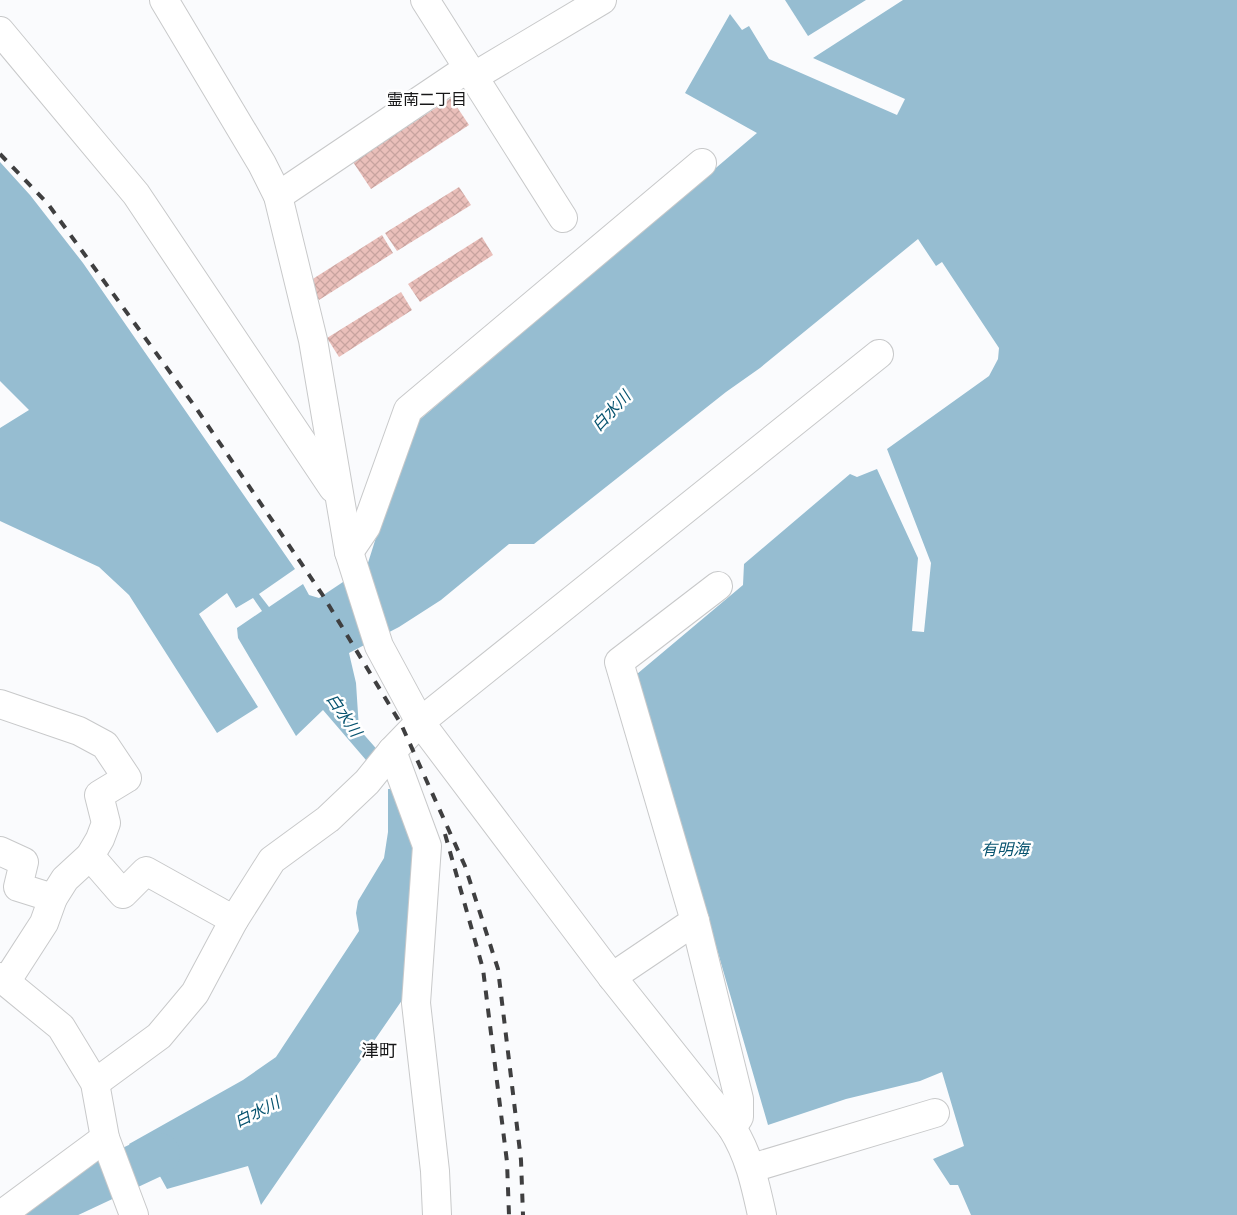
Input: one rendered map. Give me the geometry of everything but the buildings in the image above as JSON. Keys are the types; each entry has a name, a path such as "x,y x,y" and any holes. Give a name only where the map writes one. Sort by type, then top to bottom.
{"street":[{"path":"164,0 262,164 278,196 313,340 351,561 379,646 420,722 612,977 732,1128 742,1144 752,1168 762,1215"},
{"path":"425,0 562,218"},
{"path":"278,196 471,72 602,0"},
{"path":"0,31 136,194 339,496"},
{"path":"351,561 366,527 408,410 702,163"},
{"path":"95,1083 159,1036 195,993 234,920 272,860 328,819 367,782 390,753 420,722 879,354"},
{"path":"718,586 619,662 696,922 739,1099 739,1117 732,1128"},
{"path":"0,704 88,736 105,745 127,778 99,795 106,823 90,856 65,879 53,898 44,923 3,979 61,1027 95,1083 107,1144 133,1211"},
{"path":"390,753 427,846 416,1003 435,1171 437,1215"},
{"path":"0,851 24,862 18,887 53,898"},
{"path":"90,856 124,894 146,871 234,920"},
{"path":"612,977 696,922"},
{"path":"752,1168 935,1113"},
{"path":"1,1212 107,1144"}],"water":[{"path":"785,0 866,0 808,36"},
{"name":"有明海","path":"903,0 1237,0 1237,1215 971,1215 958,1185 950,1185 933,1159 964,1146 942,1072 920,1081 846,1099 768,1125 637,674 743,585 744,564 850,474 857,477 877,469 918,558 912,631 924,632 931,563 887,449 989,376 998,359 999,348 942,262 936,266 918,239 760,368 726,392 534,544 509,544 441,600 399,627 349,653 356,683 359,729 381,754 372,767 323,710 296,736 238,638 237,628 262,611 253,598 236,608 227,593 199,614 258,707 217,733 129,595 99,567 0,521 0,428 29,410 0,381 0,162 30,195 83,263 295,569 259,594 269,607 303,584 309,595 319,598 367,566 411,427 757,133 685,93 730,14 742,30 749,26 769,59 897,115 905,99 813,58"},
{"path":"388,789 399,789 414,831 407,993 261,1205 248,1166 167,1189 156,1169 140,1178 136,1171 130,1174 120,1156 132,1149 129,1144 243,1080 276,1057 359,931 356,913 358,901 384,858 388,832"}],"waterway":[{"name":"白水川","path":"45,1215 48,1206 159,1154"}],"railway":[{"path":"0,154 48,204 196,408 322,594 401,724 465,866 498,969 521,1160 523,1215"},
{"path":"445,834 483,969 507,1162 509,1215"}],"district":[{"name":"霊南二丁目","path":"427,99"},
{"name":"津町","path":"379,1051"}]}
